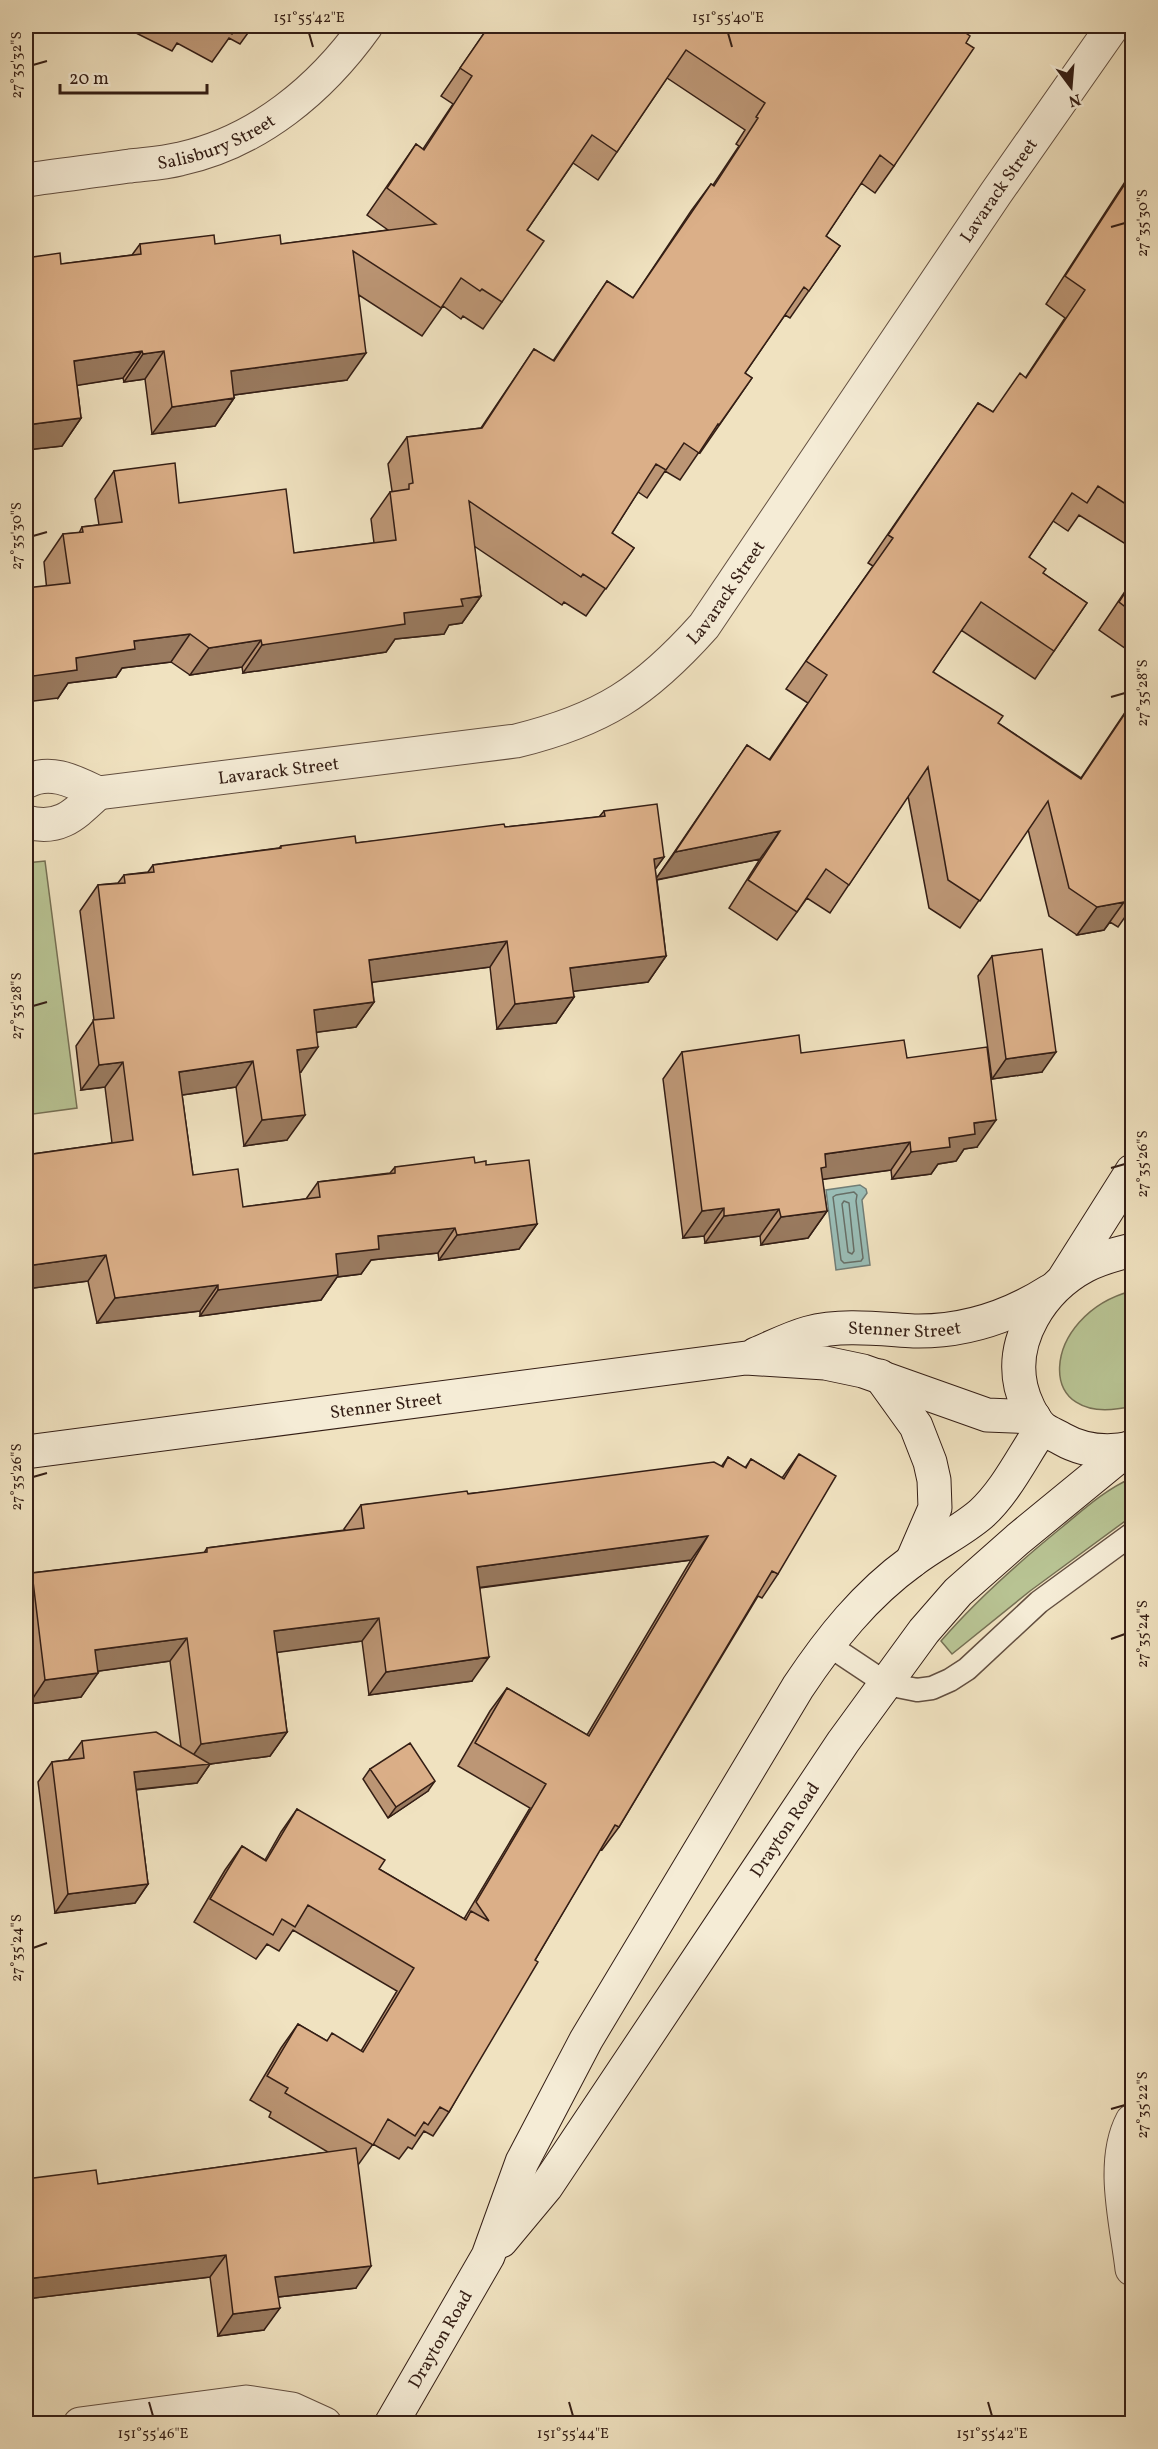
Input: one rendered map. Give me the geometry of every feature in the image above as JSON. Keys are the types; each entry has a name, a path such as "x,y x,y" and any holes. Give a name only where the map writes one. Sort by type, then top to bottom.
{"main road":[{"name":"Salisbury Street","path":"26,180 181,159 227,144 270,121 309,92 343,58 366,26"},
{"name":"Lavarack Street","path":"98,793 516,741 559,730 600,713 638,690 674,660 704,626 990,203 1113,26"},
{"path":"26,782 43,776 58,776 98,793 76,814 63,822 49,825 26,822"},
{"path":"1131,1448 1098,1451 1074,1446 1038,1422 1023,1395 1017,1372 1019,1350 1036,1312 1060,1285 1132,1171"},
{"path":"1060,1285 1083,1267 1108,1255 1132,1250"},
{"name":"Stenner Street","path":"746,1358 808,1333 841,1329 940,1330 974,1324 1005,1315 1060,1285"},
{"name":"Stenner Street","path":"26,1452 746,1358 825,1363 880,1376 987,1415 1038,1422"},
{"path":"880,1376 916,1426 930,1462 934,1480 935,1508 912,1561"},
{"name":"Drayton Road","path":"488,2256 522,2162 586,2040 798,1687 827,1644 853,1613 912,1561 980,1514 1014,1474 1038,1422"},
{"name":"Drayton Road","path":"391,2424 488,2256 546,2187 843,1742 924,1631 958,1592 1018,1539 1131,1448"},
{"path":"1132,2121 1122,2148 1120,2169 1132,2269"},
{"path":"80,2424 246,2402 292,2409 325,2424"}],"lane":[{"path":"827,1644 887,1684 917,1690 932,1688 967,1669 1039,1602 1132,1534"}],"green space":[{"path":"45,861 77,1108 26,1115 26,863"},
{"path":"1132,1291 1132,1406 1099,1409 1076,1402 1063,1387 1060,1367 1065,1344 1079,1322 1102,1304"},
{"path":"1132,1478 1132,1516 1030,1591 952,1654 941,1641 983,1596 1087,1507 1113,1488"}],"water":[{"path":"860,1185 866,1189 867,1193 862,1200 870,1265 836,1270 826,1190"}],"building":[{"path":"217,26 237,26 232,34"},
{"path":"489,26 966,26 963,31 970,36 966,43 974,48 894,166 880,155 826,236 840,246 809,291 804,287 745,373 752,378 699,453 684,443 666,470 656,464 612,533 634,548 606,589 583,574 581,577 469,501 481,596 461,599 463,606 404,613 405,624 262,645 261,640 209,648 190,634 134,641 135,649 76,658 77,670 26,677 26,588 70,583 63,534 83,532 82,527 122,522 114,471 175,463 179,503 286,489 294,553 396,540 390,492 409,489 409,484 413,483 407,437 482,428 534,349 554,361 607,281 633,298 711,184 714,186 758,118 756,117 765,103 686,50 617,152 592,135 527,230 544,241 502,302 461,278 441,308 353,251 366,353 231,371 234,398 172,407 164,351 143,354 142,351 74,361 81,418 26,425 26,258 60,253 61,264 141,254 140,244 214,235 215,244 280,235 281,244 436,224 387,188 416,144 424,150 472,76 460,68"},
{"path":"1132,173 1132,508 1098,486 1087,503 1072,493 1029,557 1046,569 1043,573 1087,603 1054,651 981,602 933,672 1003,716 998,723 1081,779 1132,703 1132,896 1129,893 1124,902 1097,907 1069,888 1048,801 980,901 948,880 928,767 849,885 826,869 797,912 748,880 780,831 675,852 747,745 770,760 827,675 806,661 893,538 888,535 978,403 993,412 1020,373 1026,378 1085,290 1065,276"},
{"path":"1132,582 1132,612 1119,602"},
{"path":"657,804 664,857 654,859 666,956 570,968 574,997 515,1004 507,941 369,960 374,1002 314,1010 318,1047 297,1050 305,1115 262,1120 253,1061 179,1072 193,1175 238,1169 243,1207 320,1197 318,1182 395,1173 395,1167 474,1157 475,1163 486,1161 486,1165 529,1160 537,1224 457,1235 455,1228 378,1236 379,1249 336,1254 338,1275 218,1290 218,1285 115,1298 106,1255 26,1266 26,1155 133,1140 123,1062 99,1065 93,1020 114,1018 98,885 125,883 124,875 154,872 153,865 281,848 281,846 355,836 356,843 504,824 505,827 605,816 604,811"},
{"path":"1042,949 1056,1052 1006,1059 992,956"},
{"path":"799,1035 801,1053 904,1040 907,1058 987,1047 996,1120 974,1123 975,1134 949,1138 950,1147 911,1152 910,1142 825,1154 826,1167 821,1168 827,1211 781,1217 779,1209 724,1216 724,1208 702,1211 682,1052"},
{"path":"799,1454 836,1476 778,1574 772,1571 619,1827 615,1825 535,1960 538,1962 449,2112 440,2107 428,2125 424,2122 415,2136 388,2119 373,2145 285,2093 288,2088 267,2076 298,2024 327,2041 332,2033 363,2052 414,1968 308,1905 295,1927 282,1919 273,1935 210,1899 242,1846 266,1861 297,1809 385,1860 379,1869 466,1920 471,1911 489,1921 476,1902 546,1784 475,1743 507,1688 589,1736 708,1536 477,1567 489,1657 386,1672 379,1618 274,1631 287,1732 201,1744 187,1638 95,1650 98,1673 45,1680 32,1573 207,1552 207,1548 364,1528 361,1505 467,1491 468,1494 714,1462 723,1467 728,1457 746,1468 751,1459 784,1479"},
{"path":"156,1732 210,1764 134,1772 148,1884 68,1894 52,1762 84,1758 82,1741"},
{"path":"410,1743 435,1781 396,1807 370,1769"},
{"path":"356,2148 371,2266 275,2277 280,2308 233,2314 226,2255 26,2279 26,2179 96,2170 98,2184"}]}
